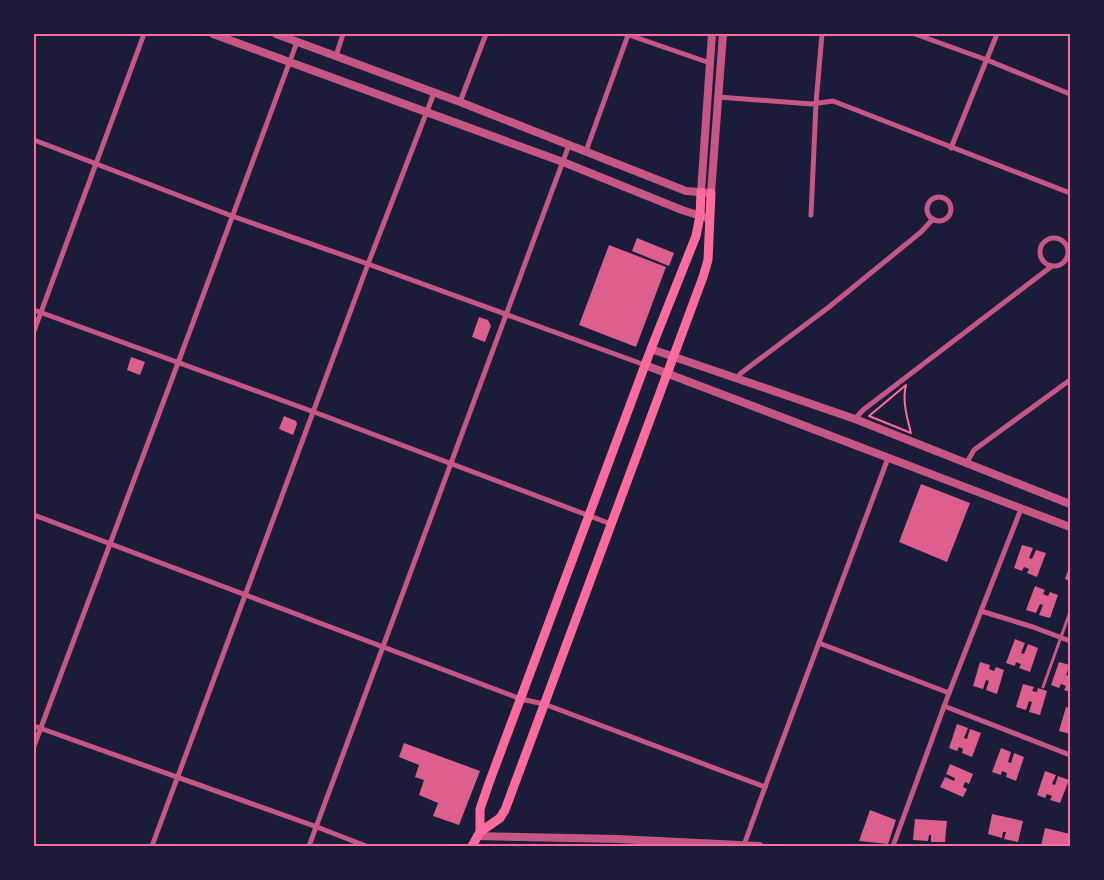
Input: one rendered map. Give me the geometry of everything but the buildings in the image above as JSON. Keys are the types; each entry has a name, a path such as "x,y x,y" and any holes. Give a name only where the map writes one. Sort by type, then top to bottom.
{"main road":[{"path":"479,834 480,809 651,349 696,236 700,216 701,192"},
{"path":"472,846 479,834 500,818 505,810 706,269 709,248 711,193"}],"street":[{"path":"34,331 144,34"},
{"path":"213,34 563,162 682,210 710,219"},
{"path":"276,34 460,102 686,190 711,193 723,34"},
{"path":"336,56 343,34"},
{"path":"460,102 486,34"},
{"path":"586,151 627,34 710,63"},
{"path":"701,192 712,34"},
{"path":"811,215 816,103 822,34"},
{"path":"915,34 987,60 1070,94"},
{"path":"952,148 997,34"},
{"path":"34,746 296,42"},
{"path":"152,846 368,264 434,93"},
{"path":"718,97 816,103 833,101 1070,193"},
{"path":"34,140 232,216 645,365 1070,527"},
{"path":"309,846 569,145"},
{"path":"933,198 944,198 951,207 950,214 947,218 940,221 933,219 928,213 928,205 933,198"},
{"path":"736,378 829,307 921,232 933,219"},
{"path":"855,419 863,410 1052,266 1060,264 1066,258 1066,246 1063,242 1055,239 1046,241 1040,253 1044,262 1052,266"},
{"path":"34,310 314,412 611,524"},
{"path":"651,349 855,419 1070,504"},
{"path":"966,462 974,450 1070,380"},
{"path":"744,845 888,458"},
{"path":"893,846 944,706 1021,509"},
{"path":"34,515 521,699 544,704 765,787"},
{"path":"981,612 1033,627 1070,641"},
{"path":"819,643 949,693"},
{"path":"944,706 1070,755"},
{"path":"34,726 317,826 366,846"},
{"path":"479,834 759,846"}],"lane":[{"path":"1043,687 1070,612"}],"path":[{"path":"906,385 904,392 905,405 911,433 869,416 906,385"}]}
